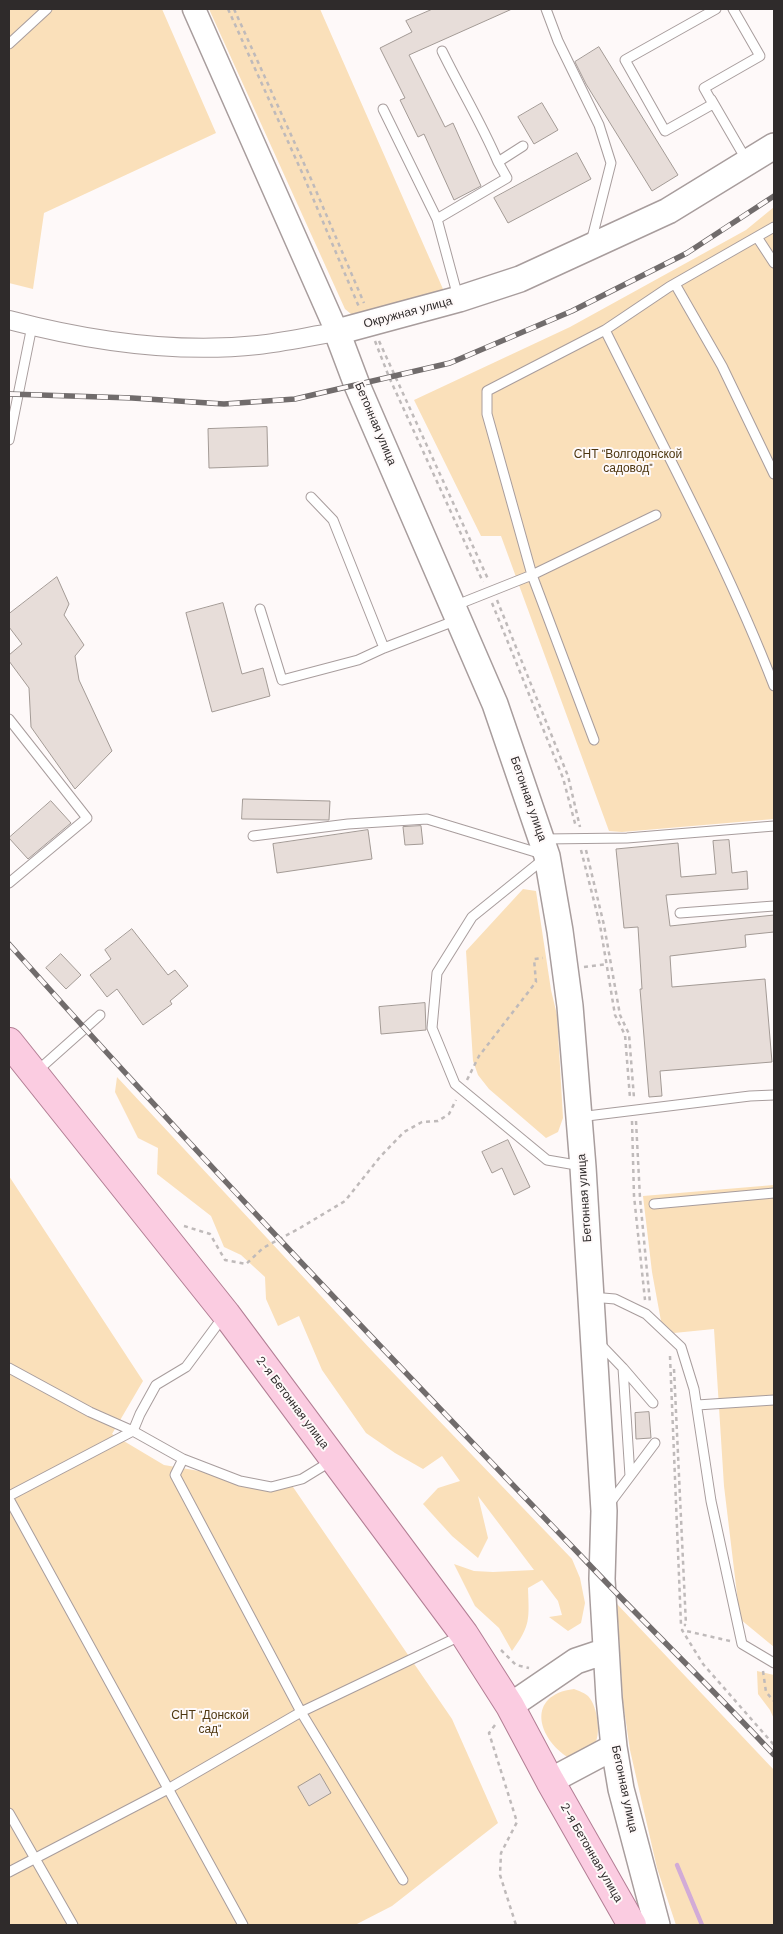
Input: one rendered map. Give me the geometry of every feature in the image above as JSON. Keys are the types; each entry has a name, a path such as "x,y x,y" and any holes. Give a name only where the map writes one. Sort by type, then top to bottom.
{"main road":[{"name":"Окружная улица","path":"337,332 459,299 520,279 668,211 774,146"},
{"name":"Бетонная улица","path":"337,332 357,385 495,704 544,848 570,1006 583,1167 604,1511 602,1579 614,1747 621,1788 657,1925"},
{"name":"2-я Бетонная улица","path":"9,1042 226,1314 464,1634 510,1706 550,1781 632,1925"},
{"path":"510,1706 576,1661 606,1651"},
{"path":"550,1781 614,1747"},
{"name":"2-я Бетонная улица","path":"550,1781 614,1925"}],"street":[{"name":"Бетонная улица","path":"194,9 337,332"},
{"name":"Окружная улица","path":"9,320 116,342 194,347 258,345 337,332"}],"lane":[{"path":"9,44 47,9"},
{"path":"546,9 558,41 599,125 612,162 590,248"},
{"path":"704,88 713,104 665,130 625,60 716,9"},
{"path":"704,88 760,56 734,9"},
{"path":"437,219 507,178 486,133 442,51"},
{"path":"704,88 748,162"},
{"path":"383,109 437,219 459,299"},
{"path":"498,162 523,146"},
{"path":"594,740 532,574 487,414 487,390 605,330 675,284 774,227"},
{"path":"757,237 774,262"},
{"path":"675,284 722,366 774,474"},
{"path":"9,440 12,416 32,326"},
{"path":"605,330 717,557 774,686"},
{"path":"312,497 333,520 384,648"},
{"path":"260,609 282,680 358,660 656,514"},
{"path":"9,719 87,818 9,883"},
{"path":"253,836 348,824 427,819 544,848 627,838 774,826"},
{"path":"544,848 472,917 437,973 432,1028 455,1084 547,1160 583,1167"},
{"path":"680,913 774,906"},
{"path":"34,1074 100,1015"},
{"path":"579,1117 750,1096 774,1095"},
{"path":"654,1204 774,1193"},
{"path":"591,1297 615,1299 646,1314 681,1347 694,1389 711,1501 742,1644 774,1663"},
{"path":"226,1314 186,1367 156,1386 140,1414 133,1431 9,1498 243,1925"},
{"path":"593,1338 624,1368 653,1404"},
{"path":"9,1368 90,1412 133,1431 183,1459 240,1481 270,1487 302,1480 334,1459"},
{"path":"624,1368 630,1476"},
{"path":"697,1404 774,1400"},
{"path":"604,1511 655,1443"},
{"path":"183,1459 175,1475 301,1712 403,1880"},
{"path":"9,1872 168,1789 301,1712 464,1634"},
{"path":"9,1813 74,1925"}],"path":[{"path":"228,9 304,177 360,309"},
{"path":"234,9 311,179 364,304"},
{"path":"466,1081 479,1056 536,982 534,959 581,953 583,967 607,964"},
{"path":"182,1226 210,1234 225,1260 246,1264 263,1248 345,1200 380,1156 404,1132 422,1122 438,1121 449,1114 457,1097"},
{"path":"670,1350 682,1630 703,1664 774,1745"},
{"path":"681,1625 686,1625"},
{"path":"682,1630 742,1644"},
{"path":"496,1644 516,1665 528,1668 537,1667"},
{"path":"762,1657 766,1692 774,1701"},
{"path":"510,1706 489,1733 517,1822 501,1853 500,1875 516,1925"}],"green space":[{"path":"9,9 162,9 216,133 44,213 33,289 9,283"},
{"path":"209,9 320,9 443,289 443,295 358,318 345,309"},
{"name":"СНТ \"Волгодонской садовод\"","path":"774,207 774,819 622,832 609,831 501,536 481,536 414,400 570,327 746,230"},
{"path":"523,889 536,891 551,990 557,1015 563,1118 558,1132 546,1138 489,1089 478,1075 473,1061 466,951"},
{"path":"117,1077 375,1354 572,1559 580,1578 585,1603 581,1623 568,1631 549,1617 562,1615 558,1601 542,1580 528,1588 528,1621 523,1635 512,1651 499,1628 475,1606 454,1564 474,1571 534,1570 478,1496 488,1538 478,1558 452,1536 423,1504 438,1488 460,1481 442,1456 423,1469 366,1433 322,1370 299,1316 278,1326 266,1299 265,1277 241,1255 224,1247 211,1216 157,1174 158,1148 138,1138 115,1092"},
{"name":"СНТ \"Донской сад\"","path":"9,1176 143,1381 112,1434 164,1465 293,1487 452,1719 498,1823 392,1906 355,1925 9,1925"},
{"path":"774,1185 774,1647 740,1619 724,1486 714,1329 674,1333 661,1321 652,1272 643,1196"},
{"path":"617,1604 774,1770 774,1925 676,1925 657,1868 630,1750 623,1702"},
{"path":"757,1671 774,1675 774,1719 758,1694"},
{"path":"574,1689 587,1695 591,1701 597,1715 598,1731 595,1745 591,1749 569,1758 558,1750 550,1740 544,1729 542,1718 543,1708 548,1700 559,1693"}],"building":[{"path":"433,9 512,9 409,55 445,127 453,123 481,186 454,200 424,134 418,137 400,100 405,98 380,48 412,32 406,21"},
{"path":"599,47 678,175 652,191 586,84 575,62"},
{"path":"542,103 558,130 534,144 518,117"},
{"path":"577,153 591,179 508,223 494,198"},
{"path":"267,427 268,466 209,468 208,429"},
{"path":"57,577 69,604 64,615 84,645 75,656 79,680 112,751 75,789 31,727 29,688 9,661 9,655 22,644 9,627 9,614"},
{"path":"223,603 242,674 263,668 270,696 212,712 186,613"},
{"path":"243,799 330,801 329,820 242,819"},
{"path":"51,801 71,823 28,859 9,838"},
{"path":"421,826 423,844 405,845 403,827"},
{"path":"368,830 372,859 277,873 273,844"},
{"path":"729,840 732,873 747,871 748,889 666,895 670,926 774,915 774,932 745,935 746,947 670,956 672,987 765,979 772,1062 660,1071 662,1096 649,1097 640,989 642,989 638,927 624,928 616,849 678,843 681,877 716,874 713,841"},
{"path":"132,929 168,975 175,970 188,986 170,1001 172,1004 143,1025 117,989 107,997 90,975 111,959 105,950"},
{"path":"61,954 81,975 66,989 46,968"},
{"path":"425,1003 426,1030 381,1034 379,1007"},
{"path":"508,1140 530,1187 514,1195 502,1168 492,1173 482,1152"},
{"path":"649,1412 651,1438 636,1439 635,1413"},
{"path":"320,1774 331,1793 309,1806 298,1787"}],"waterway":[{"path":"677,1865 702,1925"}],"railway":[{"path":"9,394 132,398 224,404 295,399 450,363 572,311 687,253 774,196"},
{"path":"9,944 293,1254 774,1755"}]}
